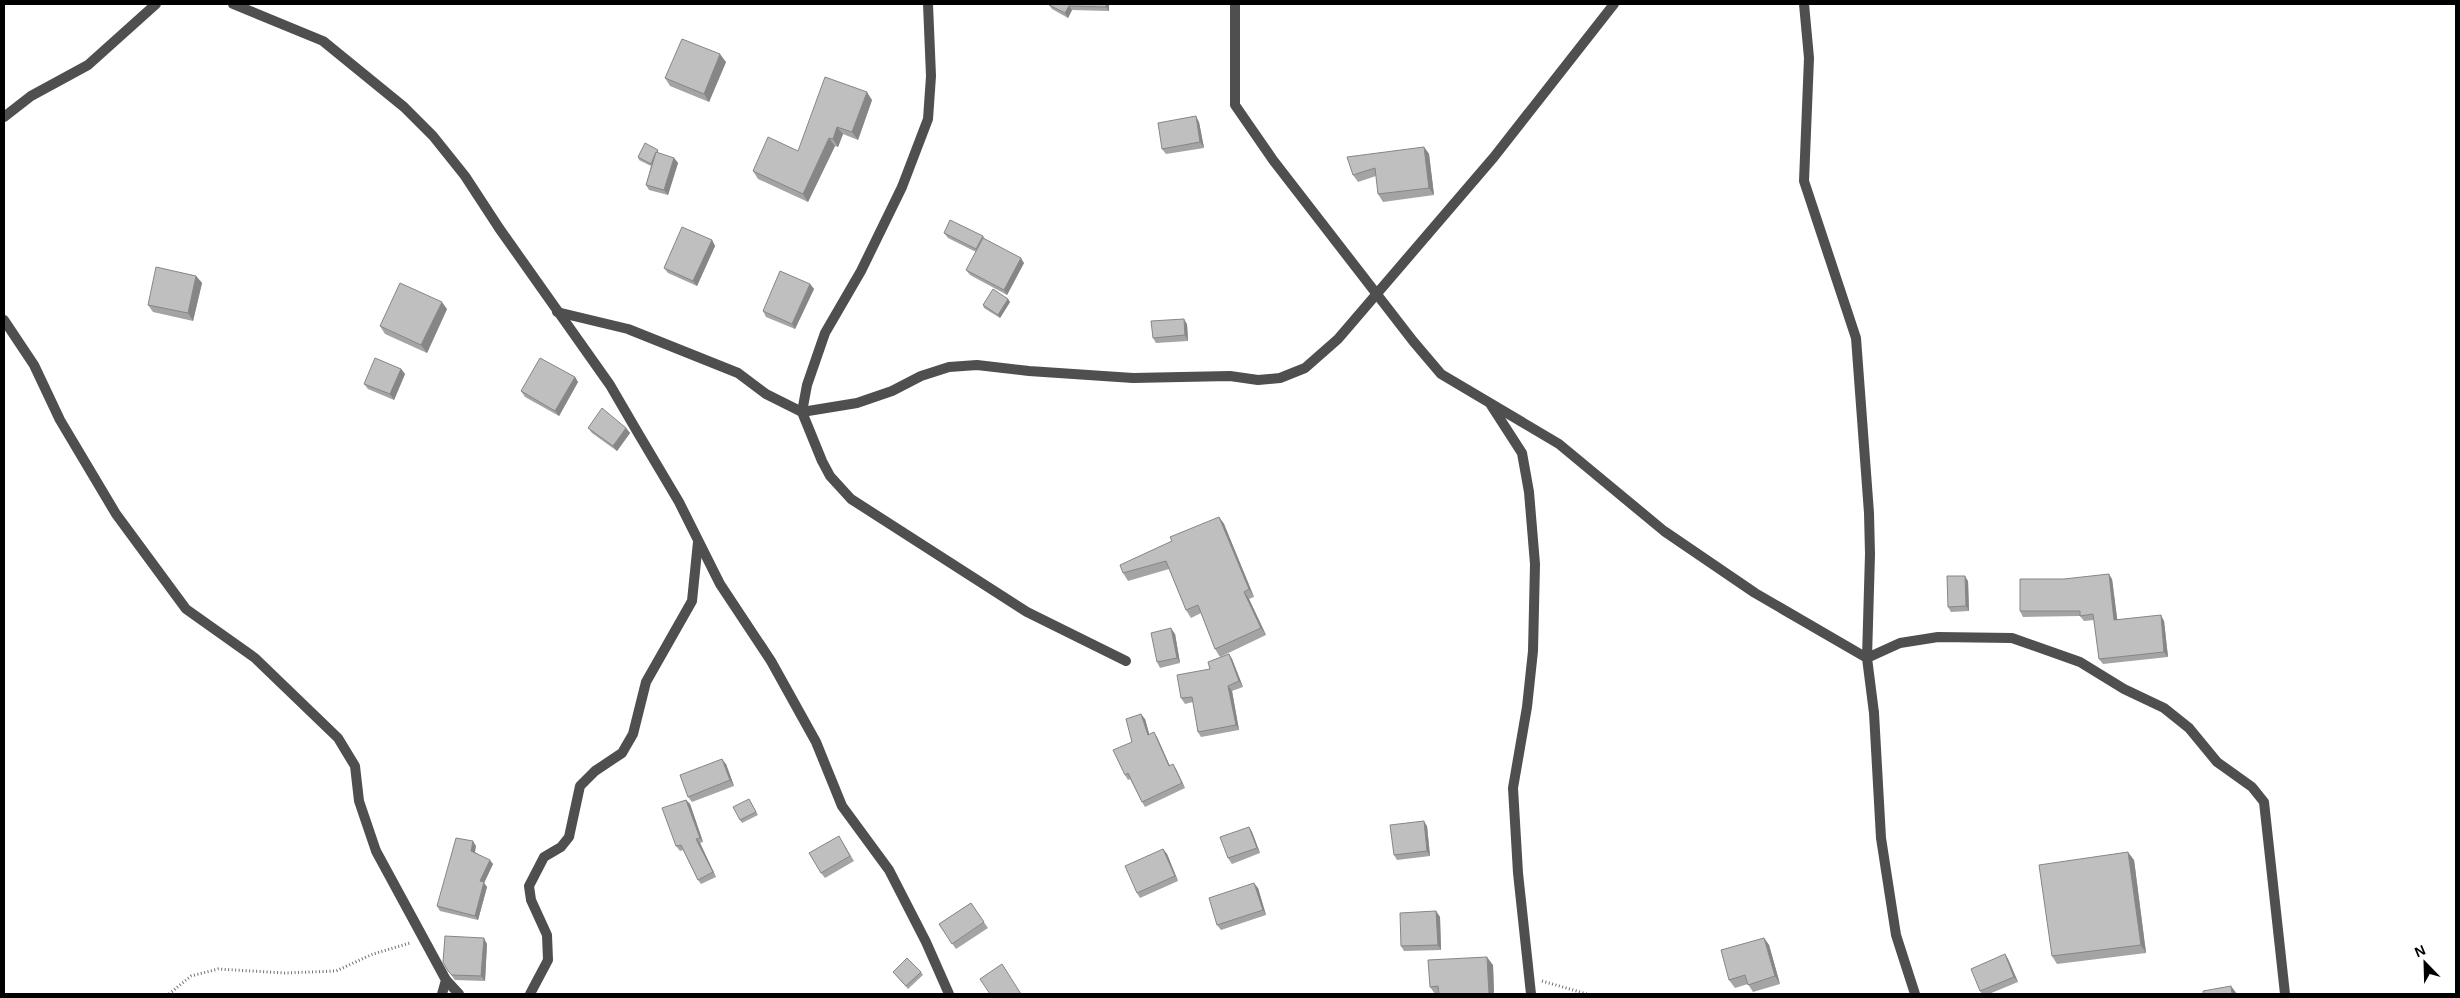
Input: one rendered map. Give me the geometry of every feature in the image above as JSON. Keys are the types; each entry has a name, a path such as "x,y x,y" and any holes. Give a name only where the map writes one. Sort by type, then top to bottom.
{"street":[{"path":"4,117 30,96 88,65 156,4"},
{"path":"233,4 323,40 404,107 433,136 465,176 557,312 610,386 679,502 720,584 771,661 816,742 842,806 888,870 926,942 949,994"},
{"path":"928,4 931,76 928,119 902,187 861,271 825,334 807,385 802,412 830,476 851,499 1027,612 1126,662"},
{"path":"1235,4 1235,105 1273,160 1377,295 1442,374 1559,444 1664,531 1755,593 1868,658"},
{"path":"557,312 628,329 738,374 766,394 802,412 857,404 892,391 921,376 949,367 977,365 1029,371 1133,378 1221,376 1258,380 1280,378 1305,368 1338,339 1494,157 1614,4"},
{"path":"1804,4 1809,58 1804,181 1856,338 1869,521 1868,658 1874,713 1881,838 1896,935 1915,994"},
{"path":"4,320 34,365 60,420 106,498 186,609 255,658 338,738 355,766 359,801 376,850 446,980 459,994"},
{"path":"1490,404 1522,453 1529,492 1535,564 1533,651 1527,707 1513,788 1518,873 1531,978 1531,994"},
{"path":"530,994 548,960 547,935 531,900 529,886 544,857 561,847 569,837 580,786 595,771 622,753 633,734 646,682 692,601 699,541"},
{"path":"1868,658 1900,643 1938,636 2012,638 2080,662 2124,689 2164,708 2189,728 2217,762 2252,787 2264,802 2285,994"},
{"path":"442,994 446,980"}],"path":[{"path":"169,994 191,976 218,969 285,973 336,971 373,954 425,939"},
{"path":"1531,978 1587,994"}],"building":[{"path":"1050,4 1106,4 1106,7 1069,6 1065,13"},
{"path":"682,39 720,54 704,94 665,78"},
{"path":"825,77 867,92 852,132 837,127 833,139 829,138 803,194 753,171 768,137 798,151"},
{"path":"1196,116 1200,142 1162,149 1158,123"},
{"path":"645,143 658,150 651,164 638,157"},
{"path":"1424,147 1429,188 1378,194 1375,168 1353,175 1347,157"},
{"path":"656,152 674,158 664,190 646,185"},
{"path":"950,220 983,236 976,249 944,233"},
{"path":"682,227 712,240 693,281 664,268"},
{"path":"983,238 1021,258 1004,290 966,270"},
{"path":"156,267 196,276 188,313 148,305"},
{"path":"780,271 810,284 792,324 763,311"},
{"path":"400,283 442,302 421,345 380,326"},
{"path":"993,289 1008,299 998,315 983,305"},
{"path":"1184,319 1185,335 1153,338 1151,321"},
{"path":"375,358 401,369 390,394 364,384"},
{"path":"540,358 575,377 555,411 521,391"},
{"path":"602,408 626,428 613,446 588,428"},
{"path":"1219,517 1249,589 1244,592 1261,628 1215,649 1198,605 1186,610 1166,561 1123,573 1120,565 1172,541 1170,537"},
{"path":"2109,574 2114,620 2161,615 2164,652 2099,659 2093,614 2080,616 2080,611 2020,611 2020,579 2064,579"},
{"path":"1947,576 1965,576 1966,606 1948,607"},
{"path":"1171,628 1177,658 1157,662 1151,633"},
{"path":"1229,654 1239,681 1228,686 1236,725 1198,732 1192,697 1181,698 1177,675 1210,669 1208,662"},
{"path":"1141,714 1148,735 1154,732 1169,766 1173,764 1182,783 1142,802 1128,773 1125,775 1113,750 1132,742 1126,719"},
{"path":"722,759 730,780 688,797 680,775"},
{"path":"749,799 756,812 740,820 733,807"},
{"path":"686,800 700,838 696,839 713,872 698,880 681,845 676,846 662,808"},
{"path":"1424,821 1427,851 1394,855 1390,825"},
{"path":"1249,827 1257,848 1228,858 1220,837"},
{"path":"839,836 850,856 821,873 809,853"},
{"path":"456,838 473,841 471,851 490,860 480,881 484,882 475,916 437,906"},
{"path":"1163,849 1175,876 1137,893 1125,866"},
{"path":"2128,852 2141,945 2052,956 2039,865"},
{"path":"1254,883 1263,910 1217,925 1209,898"},
{"path":"971,903 984,922 952,944 939,924"},
{"path":"1436,911 1438,945 1401,946 1400,913"},
{"path":"445,936 484,938 481,976 452,975 448,971 443,962"},
{"path":"1764,938 1775,976 1748,985 1745,975 1729,980 1721,950"},
{"path":"2005,954 2014,977 1980,991 1971,969"},
{"path":"1487,957 1489,994 1439,994 1438,986 1430,987 1428,960"},
{"path":"907,958 921,972 906,986 893,972"},
{"path":"1002,964 1021,994 990,994 980,979"},
{"path":"2231,986 2232,994 2203,994 2203,991"}]}
